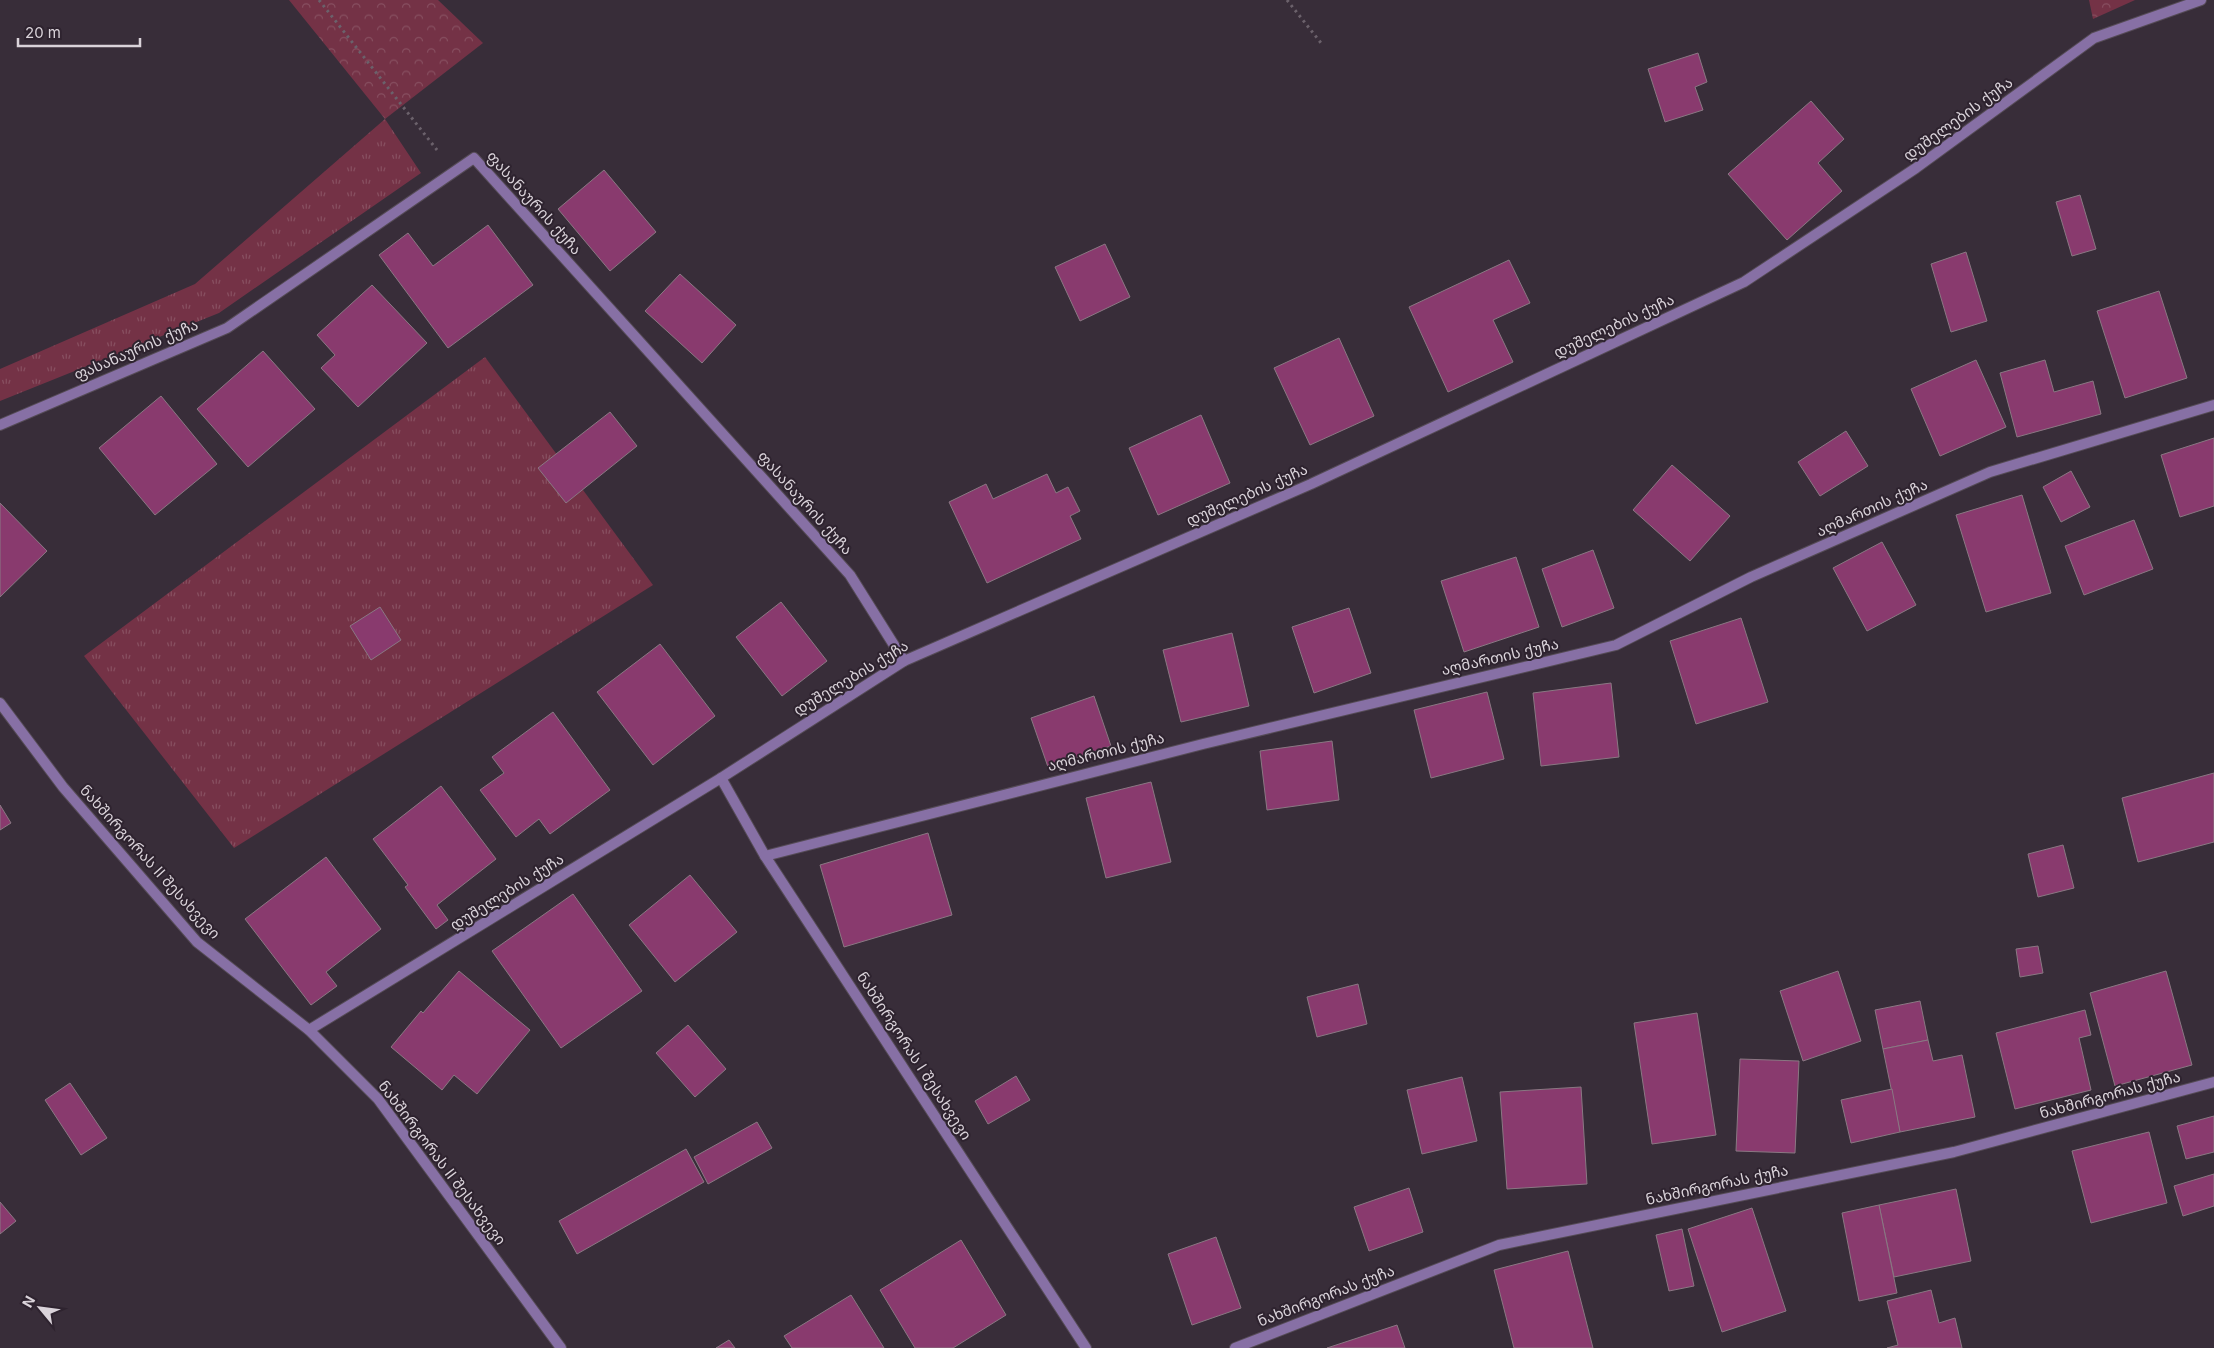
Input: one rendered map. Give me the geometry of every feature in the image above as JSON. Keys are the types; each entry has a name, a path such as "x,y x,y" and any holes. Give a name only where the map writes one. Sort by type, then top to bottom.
{"street":[{"name":"დუშელების ქუჩა","path":"309,1030 721,778 904,661 1311,484 1744,282 1916,168 2094,38 2201,0"},
{"name":"ფასანაურის ქუჩა","path":"0,425 227,328 474,158 850,575 904,661"},
{"name":"აღმართის ქუჩა","path":"765,856 1194,746 1616,645 1751,577 1990,472 2214,405"},
{"name":"ნახშირგორას II შესახვევი","path":"0,703 63,787 197,942 309,1030 378,1099 561,1348"},
{"name":"ნახშირგორას I შესახვევი","path":"721,778 765,856 1086,1348"},
{"name":"ნახშირგორას ქუჩა","path":"1235,1348 1499,1245 1954,1152 2214,1082"}],"path":[{"path":"319,0 455,172"},
{"path":"1287,0 1321,43"}],"green space":[{"path":"289,0 438,0 483,43 385,119"},
{"path":"2089,0 2135,0 2093,19"},
{"path":"385,119 421,173 219,313 0,401 0,369 195,284"},
{"path":"485,357 653,585 234,848 84,656"}],"building":[{"path":"1698,53 1707,82 1695,87 1703,110 1665,122 1648,69"},
{"path":"1811,101 1844,139 1818,163 1842,191 1787,240 1728,174"},
{"path":"604,170 656,232 610,271 558,209"},
{"path":"2080,195 2096,249 2072,256 2056,202"},
{"path":"488,225 533,285 448,348 379,255 408,233 433,266"},
{"path":"1105,244 1130,297 1080,321 1055,267"},
{"path":"1966,252 1987,321 1951,332 1931,264"},
{"path":"1509,260 1530,303 1493,320 1513,362 1448,392 1409,307"},
{"path":"680,274 736,325 702,363 645,311"},
{"path":"372,285 427,343 358,407 321,368 335,355 317,335"},
{"path":"2159,291 2187,378 2125,398 2097,311"},
{"path":"1339,338 1374,416 1310,445 1274,368"},
{"path":"263,351 315,409 248,467 197,409"},
{"path":"1976,360 2006,427 1940,456 1911,389"},
{"path":"2045,360 2054,392 2093,381 2101,414 2017,437 2000,373"},
{"path":"161,396 217,464 155,515 99,448"},
{"path":"610,412 637,446 566,503 538,468"},
{"path":"1201,415 1230,483 1158,515 1129,448"},
{"path":"1846,431 1868,466 1820,496 1798,462"},
{"path":"2214,438 2214,506 2180,517 2161,455"},
{"path":"1672,465 1730,516 1690,561 1633,510"},
{"path":"2071,471 2090,507 2061,522 2043,487"},
{"path":"1047,474 1056,493 1068,487 1080,511 1070,516 1081,539 987,583 949,502 986,484 993,499"},
{"path":"2022,495 2051,593 1986,612 1956,515"},
{"path":"0,503 47,551 0,597"},
{"path":"2134,520 2153,569 2084,595 2065,546"},
{"path":"1882,542 1916,605 1867,631 1833,568"},
{"path":"1593,550 1614,608 1562,627 1542,569"},
{"path":"1516,557 1539,627 1464,652 1441,581"},
{"path":"781,602 827,661 782,696 736,637"},
{"path":"380,607 401,640 371,660 350,626"},
{"path":"1349,608 1371,673 1314,693 1292,627"},
{"path":"1741,618 1768,702 1696,724 1670,641"},
{"path":"1232,633 1249,706 1181,722 1163,650"},
{"path":"660,644 715,716 653,765 597,692"},
{"path":"1611,683 1619,757 1541,766 1533,693"},
{"path":"1487,692 1504,759 1431,778 1414,710"},
{"path":"1094,696 1111,746 1048,767 1031,718"},
{"path":"553,712 610,790 550,834 539,819 516,837 480,790 504,773 492,757"},
{"path":"1332,741 1339,800 1267,810 1260,751"},
{"path":"2214,773 2214,842 2138,862 2122,798"},
{"path":"1151,782 1171,862 1106,878 1086,798"},
{"path":"441,786 496,859 437,905 448,920 436,929 405,887 408,885 373,839"},
{"path":"0,805 11,823 0,830"},
{"path":"928,833 952,915 844,947 820,865"},
{"path":"2063,845 2074,888 2038,897 2028,854"},
{"path":"326,857 381,929 326,972 337,986 311,1005 245,919"},
{"path":"690,875 737,932 675,982 629,925"},
{"path":"573,894 642,991 561,1048 492,951"},
{"path":"2038,946 2043,973 2020,977 2016,949"},
{"path":"459,971 530,1030 477,1094 454,1075 442,1090 391,1047 421,1011 423,1013"},
{"path":"1838,971 1861,1041 1803,1061 1780,991"},
{"path":"2166,971 2192,1065 2115,1086 2090,993"},
{"path":"1358,984 1367,1024 1317,1037 1307,997"},
{"path":"1920,1001 1928,1040 1883,1049 1875,1010"},
{"path":"2085,1010 2091,1035 2079,1038 2091,1090 2015,1109 1996,1033"},
{"path":"1697,1013 1716,1135 1652,1144 1634,1023"},
{"path":"688,1025 726,1069 695,1097 656,1053"},
{"path":"1928,1040 1933,1061 1962,1055 1975,1117 1900,1132 1883,1049"},
{"path":"1740,1059 1799,1061 1795,1153 1736,1151"},
{"path":"1016,1076 1030,1100 988,1124 975,1101"},
{"path":"1462,1077 1477,1141 1422,1154 1407,1090"},
{"path":"70,1083 107,1138 81,1155 45,1100"},
{"path":"1581,1087 1587,1184 1507,1189 1500,1092"},
{"path":"1892,1089 1900,1132 1851,1143 1841,1100"},
{"path":"2214,1116 2214,1152 2186,1159 2177,1126"},
{"path":"757,1122 772,1148 708,1184 694,1157"},
{"path":"2149,1132 2167,1203 2091,1223 2072,1151"},
{"path":"686,1149 704,1182 577,1254 559,1221"},
{"path":"2214,1174 2214,1206 2183,1216 2174,1186"},
{"path":"1409,1188 1423,1232 1369,1251 1354,1207"},
{"path":"1956,1189 1971,1261 1894,1277 1879,1205"},
{"path":"0,1202 16,1221 0,1234"},
{"path":"1879,1205 1897,1293 1859,1301 1842,1213"},
{"path":"1752,1208 1786,1311 1722,1332 1688,1229"},
{"path":"1682,1229 1694,1286 1669,1291 1656,1235"},
{"path":"1216,1237 1241,1308 1192,1325 1168,1254"},
{"path":"961,1240 1006,1315 953,1348 915,1348 880,1290"},
{"path":"1568,1251 1593,1348 1514,1348 1494,1270"},
{"path":"1931,1290 1939,1323 1955,1318 1962,1348 1887,1348 1898,1345 1887,1301"},
{"path":"851,1295 884,1348 792,1348 784,1336"},
{"path":"1397,1325 1405,1348 1327,1348"},
{"path":"729,1340 735,1348 716,1348"}]}
